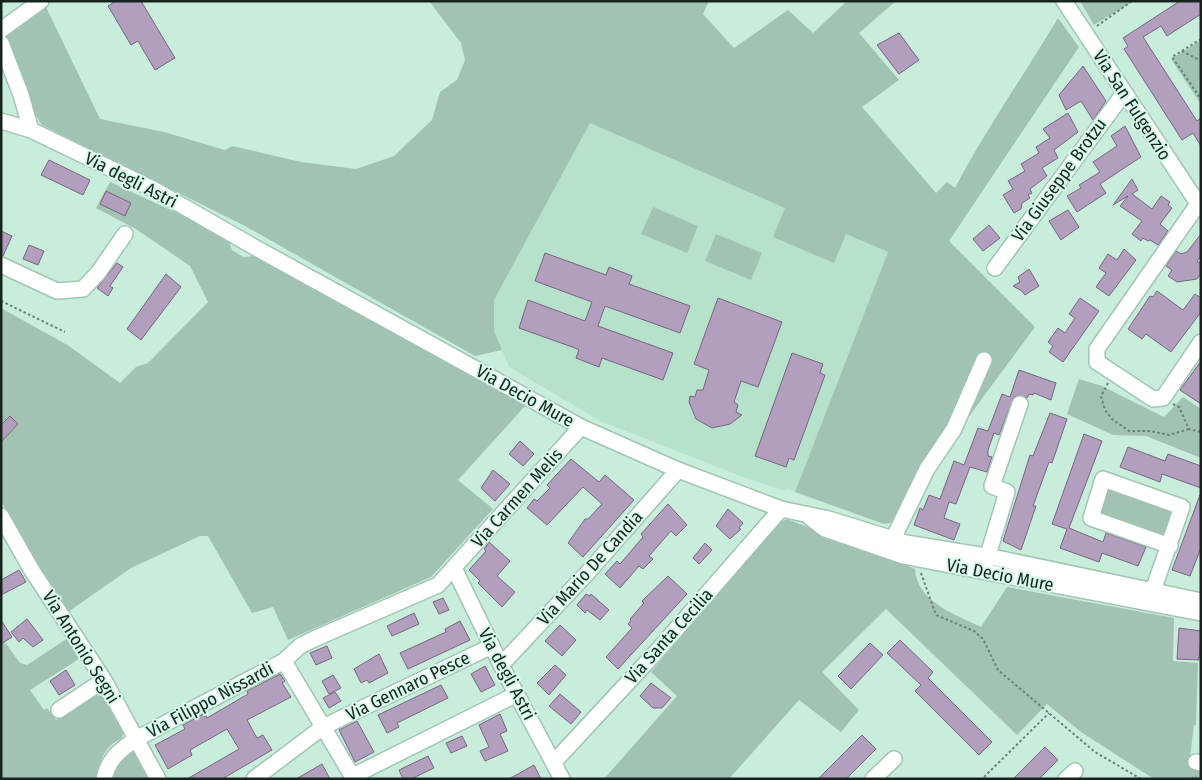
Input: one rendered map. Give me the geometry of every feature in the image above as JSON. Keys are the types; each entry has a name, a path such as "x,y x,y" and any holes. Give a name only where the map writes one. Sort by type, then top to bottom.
{"street":[{"path":"1,30 41,1"},
{"name":"Via San Fulgenzio","path":"1064,1 1199,206"},
{"path":"1,43 22,95 31,130"},
{"name":"Via Giuseppe Brotzu","path":"995,268 1124,93"},
{"name":"Via degli Astri","path":"1,121 31,130 153,188 256,248"},
{"path":"1199,206 1098,350 1097,362 1158,399 1201,342"},
{"path":"1,265 57,291 84,290 125,234"},
{"name":"Via Decio Mure","path":"256,248 581,427 678,470 806,516 829,519 906,543 988,557 1150,598"},
{"path":"893,539 928,468 954,429 984,360"},
{"path":"983,572 1007,492 992,486 1020,404"},
{"name":"Via Carmen Melis","path":"284,661 300,646 314,639 438,585 581,427"},
{"name":"Via Mario De Candia","path":"501,665 590,570 678,470"},
{"path":"1150,598 1170,546 1182,507 1103,479 1091,518 1170,546"},
{"name":"Via Santa Cecilia","path":"554,762 659,649 781,508"},
{"name":"Via Antonio Segni","path":"1,516 31,569 104,680 158,779"},
{"name":"Via Decio Mure","path":"806,516 825,530 902,556 983,572 1150,598 1200,602"},
{"name":"Via degli Astri","path":"454,568 501,665 562,779"},
{"name":"Via Gennaro Pesce","path":"254,779 323,727 492,646"},
{"path":"284,661 353,778 517,694"},
{"name":"Via Filippo Nissardi","path":"104,779 110,762 117,752 136,739 284,661"},
{"path":"59,710 104,680"},
{"path":"873,779 894,759"}],"path":[{"path":"1085,34 1132,1"},
{"path":"1201,39 1172,57 1201,99"},
{"path":"1182,51 1201,61"},
{"path":"1,301 65,332"},
{"path":"1113,373 1102,396 1102,403 1112,419 1123,428 1129,431 1150,431 1169,435 1189,429 1201,432"},
{"path":"1158,399 1179,407 1189,429"},
{"path":"916,559 936,615 974,631 983,639 998,670 1095,752 1141,779"},
{"path":"984,777 1049,713"}],"shaded area":[{"path":"429,1 709,1 703,14 734,48 788,10 813,33 847,1 896,1 859,33 899,80 862,107 936,193 947,182 955,188 992,123 1058,18 1079,47 949,241 1035,327 890,523 884,524 795,492 888,252 846,234 834,263 773,237 785,208 590,123 494,300 494,331 502,350 475,356 245,226 42,125 33,111 3,39 6,32 44,3 100,119 164,132 225,150 232,146 301,162 356,169 394,156 432,120 440,92 457,80 465,60 461,43"},
{"path":"1080,1 1134,1 1094,25"},
{"path":"1201,40 1201,103 1200,103 1171,59"},
{"path":"590,123 888,252 795,492 786,489 785,491 743,477 600,421 509,367 494,331 494,300"},
{"path":"110,182 227,236 232,250 243,257 256,256 526,405 458,480 493,509 431,577 288,640 273,607 252,613 208,536 200,536 131,568 68,612 47,581 1,501 1,308 69,346 120,383 136,367 148,363 208,302 190,266 136,229 96,208"},
{"path":"653,207 698,226 687,253 641,234"},
{"path":"716,234 762,253 751,280 705,261"},
{"path":"1079,379 1102,386 1164,417 1183,397 1201,409 1201,458 1146,436 1113,435 1067,414"},
{"path":"1107,487 1175,510 1165,538 1098,515"},
{"path":"787,519 915,569 917,580 922,590 939,606 981,627 1007,587 1174,618 1173,661 1198,663 1196,725 1194,725 1190,757 1193,769 1201,770 1201,779 1154,779 1081,732 1047,704 1017,735 886,609 822,672 859,710 841,732 799,700 729,779 604,779 677,696 651,672 777,523"},
{"path":"1,637 20,663 27,665 68,638 82,657 30,690 44,710 47,708 56,720 102,692 123,734 121,738 108,748 103,756 99,765 97,779 1,779"},
{"path":"133,749 149,779 112,779 114,769 125,755"}],"building":[{"path":"116,1 141,1 175,58 155,70 138,41 131,45 108,6"},
{"path":"1180,1 1201,1 1201,14 1167,36 1161,26 1143,37 1197,121 1201,118 1201,146 1193,133 1182,140 1124,49 1128,46 1123,38"},
{"path":"899,33 919,60 899,74 877,45"},
{"path":"1083,66 1106,101 1093,120 1081,101 1066,110 1059,95"},
{"path":"1068,113 1078,132 1054,150 1058,158 1042,168 1047,176 1030,189 1032,193 1028,195 1030,198 1022,203 1021,209 1014,213 1003,195 1013,189 1008,181 1025,171 1021,164 1039,153 1036,147 1050,138 1043,129"},
{"path":"1125,126 1141,157 1100,184 1106,193 1077,212 1067,196 1081,188 1079,185 1100,172 1093,162 1117,146 1111,136"},
{"path":"49,160 90,180 83,195 41,175"},
{"path":"1132,179 1138,190 1132,194 1152,209 1161,196 1170,202 1168,205 1172,208 1160,224 1168,231 1158,245 1143,238 1141,241 1132,234 1142,221 1120,206 1128,196 1113,205"},
{"path":"106,191 131,203 125,216 100,204"},
{"path":"1068,210 1079,227 1061,240 1049,221"},
{"path":"989,225 1000,238 983,251 973,239"},
{"path":"1,231 12,236 3,256 1,256"},
{"path":"1201,234 1201,256 1197,261 1201,264 1201,274 1197,279 1177,282 1168,276 1172,270 1166,266 1176,251 1181,254 1187,252"},
{"path":"29,245 44,251 38,265 23,259"},
{"path":"1124,249 1136,260 1109,296 1096,287 1106,273 1099,268 1108,254 1117,260"},
{"path":"545,253 606,275 609,267 632,276 629,284 690,306 680,333 605,306 598,326 673,353 663,380 602,358 599,367 576,358 579,350 575,348 519,328 528,300 585,321 592,302 535,281"},
{"path":"117,263 123,267 110,286 113,288 108,296 97,288"},
{"path":"1029,269 1039,286 1025,295 1013,286 1020,282 1018,277"},
{"path":"166,274 181,287 141,340 127,329"},
{"path":"1157,291 1183,310 1195,294 1201,298 1201,312 1171,352 1146,334 1142,339 1128,329 1150,296 1153,297"},
{"path":"718,298 782,322 758,387 741,381 734,402 738,405 736,412 742,415 730,424 712,428 696,419 689,402 690,396 695,397 697,390 703,390 709,370 694,364"},
{"path":"1080,298 1099,311 1063,362 1049,352 1053,346 1048,342 1058,328 1065,333 1075,318 1069,314"},
{"path":"792,353 823,364 820,373 825,375 794,460 789,458 786,467 755,456"},
{"path":"1201,361 1201,404 1180,390"},
{"path":"1019,370 1056,383 1051,400 1034,393 1033,395 1029,394 1027,398 1019,395 1014,397 999,435 994,433 988,450 988,456 992,457 987,472 970,467 956,504 949,502 944,518 960,524 954,540 914,525 920,508 923,510 929,495 940,499 954,461 964,465 978,428 988,431 1002,394 1010,397"},
{"path":"1050,413 1067,419 1052,463 1049,462 1033,506 1036,506 1021,550 1003,541 1030,455 1033,456"},
{"path":"10,416 18,424 1,442 1,425"},
{"path":"1084,434 1102,441 1069,528 1103,542 1106,533 1146,547 1138,566 1102,553 1099,562 1060,548 1067,529 1052,524"},
{"path":"520,441 534,454 523,466 509,454"},
{"path":"1128,447 1165,461 1168,454 1201,466 1201,488 1162,474 1160,482 1120,467"},
{"path":"571,459 599,482 605,475 634,500 583,557 568,543 585,519 588,519 602,504 583,487 547,525 527,508 534,499 537,501 550,488 547,485"},
{"path":"493,470 510,484 495,501 481,488"},
{"path":"1200,495 1201,548 1190,576 1172,570"},
{"path":"668,504 687,525 676,536 671,531 649,556 653,559 643,569 639,566 620,588 605,574 617,561 620,564 643,537 641,534"},
{"path":"728,509 743,523 739,528 741,529 730,539 716,526"},
{"path":"489,542 510,561 497,576 515,592 502,607 478,583 480,581 469,570 486,551 484,549"},
{"path":"705,543 712,550 699,564 693,558"},
{"path":"19,570 26,582 1,595 1,580"},
{"path":"668,576 687,594 618,669 606,657 632,628 628,624 644,603 642,601"},
{"path":"586,594 590,596 591,594 609,610 600,620 587,610 585,613 577,605"},
{"path":"443,598 449,610 439,614 433,602"},
{"path":"414,613 419,624 392,636 387,626"},
{"path":"27,619 43,640 33,647 23,638 19,642 11,632"},
{"path":"1,620 12,637 1,644"},
{"path":"460,621 470,640 408,669 400,653 446,632 445,629"},
{"path":"560,625 576,640 562,656 545,641"},
{"path":"1179,628 1201,631 1199,660 1177,659"},
{"path":"900,640 933,672 928,678 992,742 979,755 915,691 921,685 887,653"},
{"path":"870,643 883,655 851,689 838,676"},
{"path":"327,646 332,658 316,665 310,653"},
{"path":"379,654 388,673 369,683 367,680 361,683 354,669"},
{"path":"555,665 566,675 549,695 537,683"},
{"path":"485,666 495,685 481,692 471,674"},
{"path":"66,670 75,685 59,695 50,681"},
{"path":"280,674 285,681 282,683 291,697 247,720 257,738 263,735 272,750 222,779 187,779 239,749 227,729 190,750 192,755 168,769 155,745 185,729 183,725 205,713 207,718 248,694 247,691"},
{"path":"333,675 341,688 329,694 322,681"},
{"path":"651,683 671,698 662,708 653,708 640,696"},
{"path":"441,685 448,698 397,723 399,727 387,733 378,715"},
{"path":"335,692 341,701 329,708 323,698"},
{"path":"560,694 581,712 571,724 549,706"},
{"path":"500,714 507,731 500,734 508,751 485,761 480,751 489,747 479,725"},
{"path":"357,721 374,752 355,762 339,730"},
{"path":"862,735 876,749 846,779 818,779"},
{"path":"462,736 467,746 451,753 446,743"},
{"path":"1045,747 1058,760 1039,779 1013,779"},
{"path":"428,756 434,768 411,779 403,779 399,770"},
{"path":"322,764 330,779 296,779"},
{"path":"534,765 541,779 509,779"}]}
